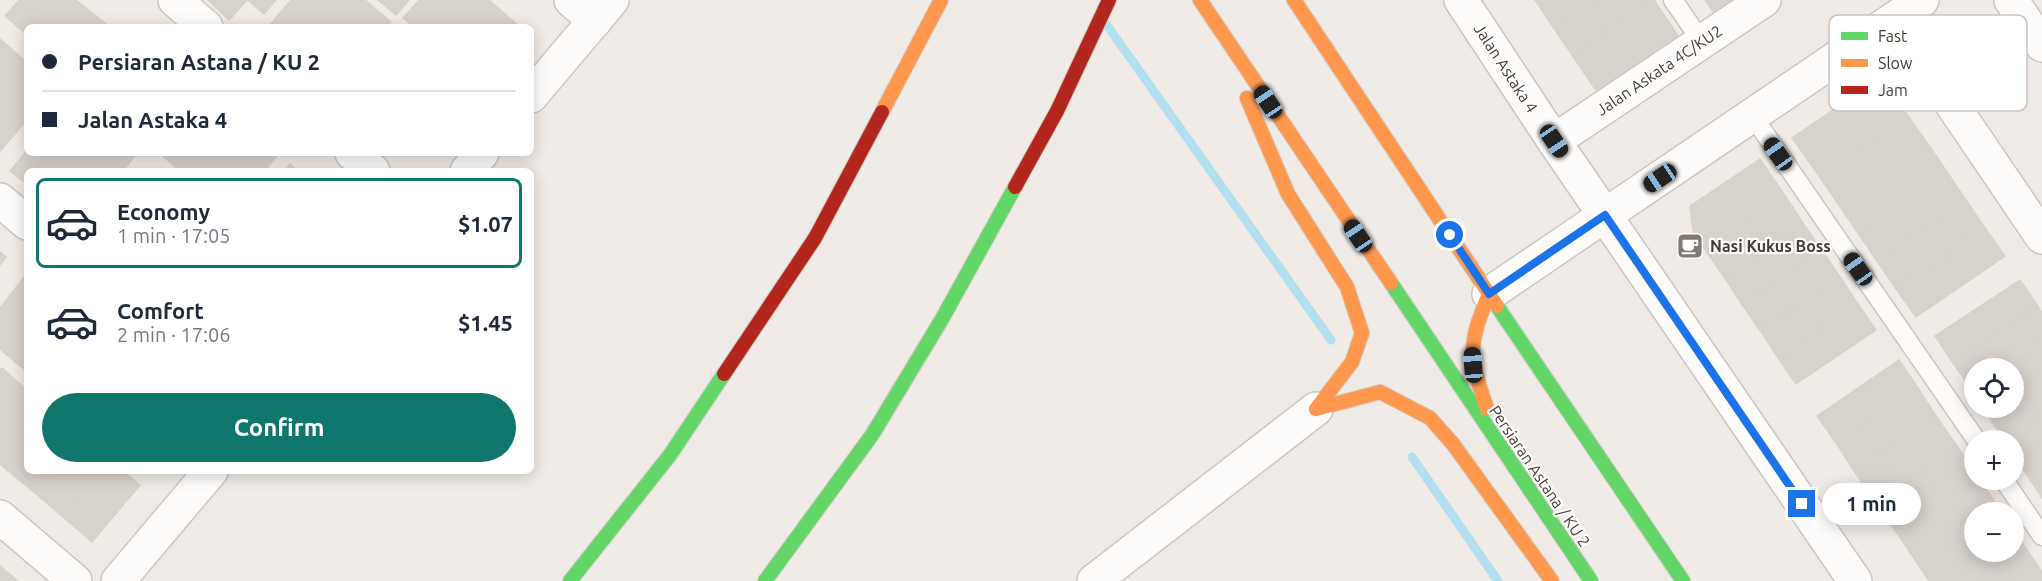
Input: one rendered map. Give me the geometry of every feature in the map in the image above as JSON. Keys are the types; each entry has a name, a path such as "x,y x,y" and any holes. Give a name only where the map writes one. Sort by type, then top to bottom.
{"main road":[{"path":"570,581 670,455 815,238 941,0"},
{"path":"765,581 872,435 942,319 1057,111 1109,0"},
{"name":"Persiaran Astana / KU 2","path":"1200,0 1500,448 1592,581"},
{"path":"1294,0 1683,581"},
{"path":"1216,25 1288,194 1347,287 1362,333 1352,362 1316,409"},
{"path":"1489,294 1478,322 1472,347 1473,365 1500,448"},
{"path":"1316,409 1380,392 1430,418 1453,444 1552,581"}],"street":[{"path":"175,0 203,24"},
{"name":"Jalan Astaka 4","path":"1461,0 1554,141 1855,581"},
{"name":"Jalan Askata 4C/KU2","path":"1554,141 1764,0"},
{"path":"1900,15 1922,0"},
{"path":"2011,0 2021,15"},
{"path":"534,92 592,7"},
{"path":"2027,23 2042,45"},
{"path":"1489,294 1829,63"},
{"path":"1956,111 2042,237"},
{"path":"356,156 370,168"},
{"path":"470,168 480,156"},
{"path":"0,200 24,220"},
{"path":"1094,581 1316,409"},
{"path":"118,581 208,474"},
{"path":"0,517 75,581"}],"lane":[{"path":"1673,0 1702,42"},
{"path":"1752,116 1969,430"},
{"path":"2011,490 2042,536"}],"building":[{"path":"19,0 76,0 56,24 24,24 24,32 5,16"},
{"path":"76,0 106,24 56,24"},
{"path":"208,0 247,0 229,20"},
{"path":"248,0 276,0 264,14"},
{"path":"291,0 348,0 328,24 271,24"},
{"path":"348,0 365,0 391,22 389,24 328,24"},
{"path":"378,0 409,0 396,15"},
{"path":"419,0 490,0 470,24 410,24 403,18"},
{"path":"1535,0 1594,0 1553,27"},
{"path":"1594,0 1654,0 1572,55 1553,27"},
{"path":"1654,0 1685,46 1614,93 1595,89 1572,55"},
{"path":"1705,0 1749,0 1719,20"},
{"path":"490,1 517,24 470,24"},
{"path":"0,39 23,59 0,85"},
{"path":"23,59 24,123 0,151 0,85"},
{"path":"1832,111 1905,111 1908,116 1819,176 1792,138"},
{"path":"1908,116 1928,144 1838,204 1819,176"},
{"path":"1928,144 1947,172 1858,233 1838,204"},
{"path":"24,154 24,156 76,156 66,168 24,168 24,182 10,171"},
{"path":"76,156 135,156 125,168 66,168"},
{"path":"163,156 216,156 206,168 177,168"},
{"path":"216,156 277,156 267,168 206,168"},
{"path":"1760,159 1788,200 1708,254 1693,231 1690,206"},
{"path":"1947,172 1966,200 1877,261 1858,233"},
{"path":"1788,200 1805,226 1726,280 1708,254"},
{"path":"1966,200 1985,228 1896,289 1877,261"},
{"path":"1805,226 1823,252 1743,306 1726,280"},
{"path":"1985,228 2005,256 1916,317 1896,289"},
{"path":"0,252 6,257 0,265"},
{"path":"1823,252 1841,278 1761,332 1743,306"},
{"path":"24,278 24,351 15,362 0,349 0,308"},
{"path":"1841,278 1858,304 1778,358 1761,332"},
{"path":"2020,280 2038,306 1953,363 1935,336"},
{"path":"1858,304 1876,330 1796,384 1778,358"},
{"path":"2038,306 2042,313 2042,342 2018,358 1964,358 1964,379 1953,363"},
{"path":"2042,342 2042,381 2024,393 2024,358 2018,358"},
{"path":"24,351 24,369 15,362"},
{"path":"1899,360 1918,388 1836,443 1817,416"},
{"path":"2,368 24,387 24,397 0,425 0,370"},
{"path":"2042,381 2042,419 2024,431 1998,430 1989,418 2024,418 2024,393"},
{"path":"1918,388 1936,416 1854,471 1836,443"},
{"path":"24,397 24,452 8,471 0,464 0,425"},
{"path":"1936,416 1955,443 1873,499 1854,471"},
{"path":"2042,419 2042,498 2024,471 2024,431"},
{"path":"1955,443 1964,456 1964,478 1892,526 1873,499"},
{"path":"24,452 24,474 51,474 35,493 8,471"},
{"path":"51,474 97,474 62,516 35,493"},
{"path":"97,474 127,474 140,485 92,542 62,516"},
{"path":"1964,478 1964,490 1987,490 1993,499 1989,502 1964,502 1964,518 1911,554 1892,526"},
{"path":"1964,518 1964,558 1929,581 1911,554"},
{"path":"2024,545 2030,554 2024,558"},
{"path":"2030,554 2042,572 2042,581 1990,581 2018,562 2024,562 2024,558"},
{"path":"1964,559 1964,562 2018,562 1990,581 1931,581"},
{"path":"0,566 11,575 6,581 0,581"},
{"path":"11,575 18,581 6,581"}],"waterway":[{"path":"1106,24 1331,340"},
{"path":"1412,457 1498,581"}],"traffic: fast":[{"path":"765,581 872,435 942,319 1015,187"},
{"path":"1391,283 1591,581"},
{"path":"1497,306 1683,581"},
{"path":"570,581 670,455 724,374"}],"traffic: slow":[{"path":"882,112 941,0"},
{"path":"1200,0 1391,283"},
{"path":"1294,0 1497,306"},
{"path":"1247,98 1288,194 1347,287 1362,333 1352,362 1316,409"},
{"path":"1487,409 1477,376 1473,352 1477,327 1489,294"},
{"path":"1316,409 1380,392 1430,418 1453,444 1552,581"}],"traffic: jam":[{"path":"1015,187 1057,111 1109,0"},
{"path":"724,374 815,238 882,112"}],"place":[{"name":"Nasi Kukus Boss","path":"1690,246"}],"route":[{"path":"1450,235 1489,294 1605,215 1802,504"}]}
